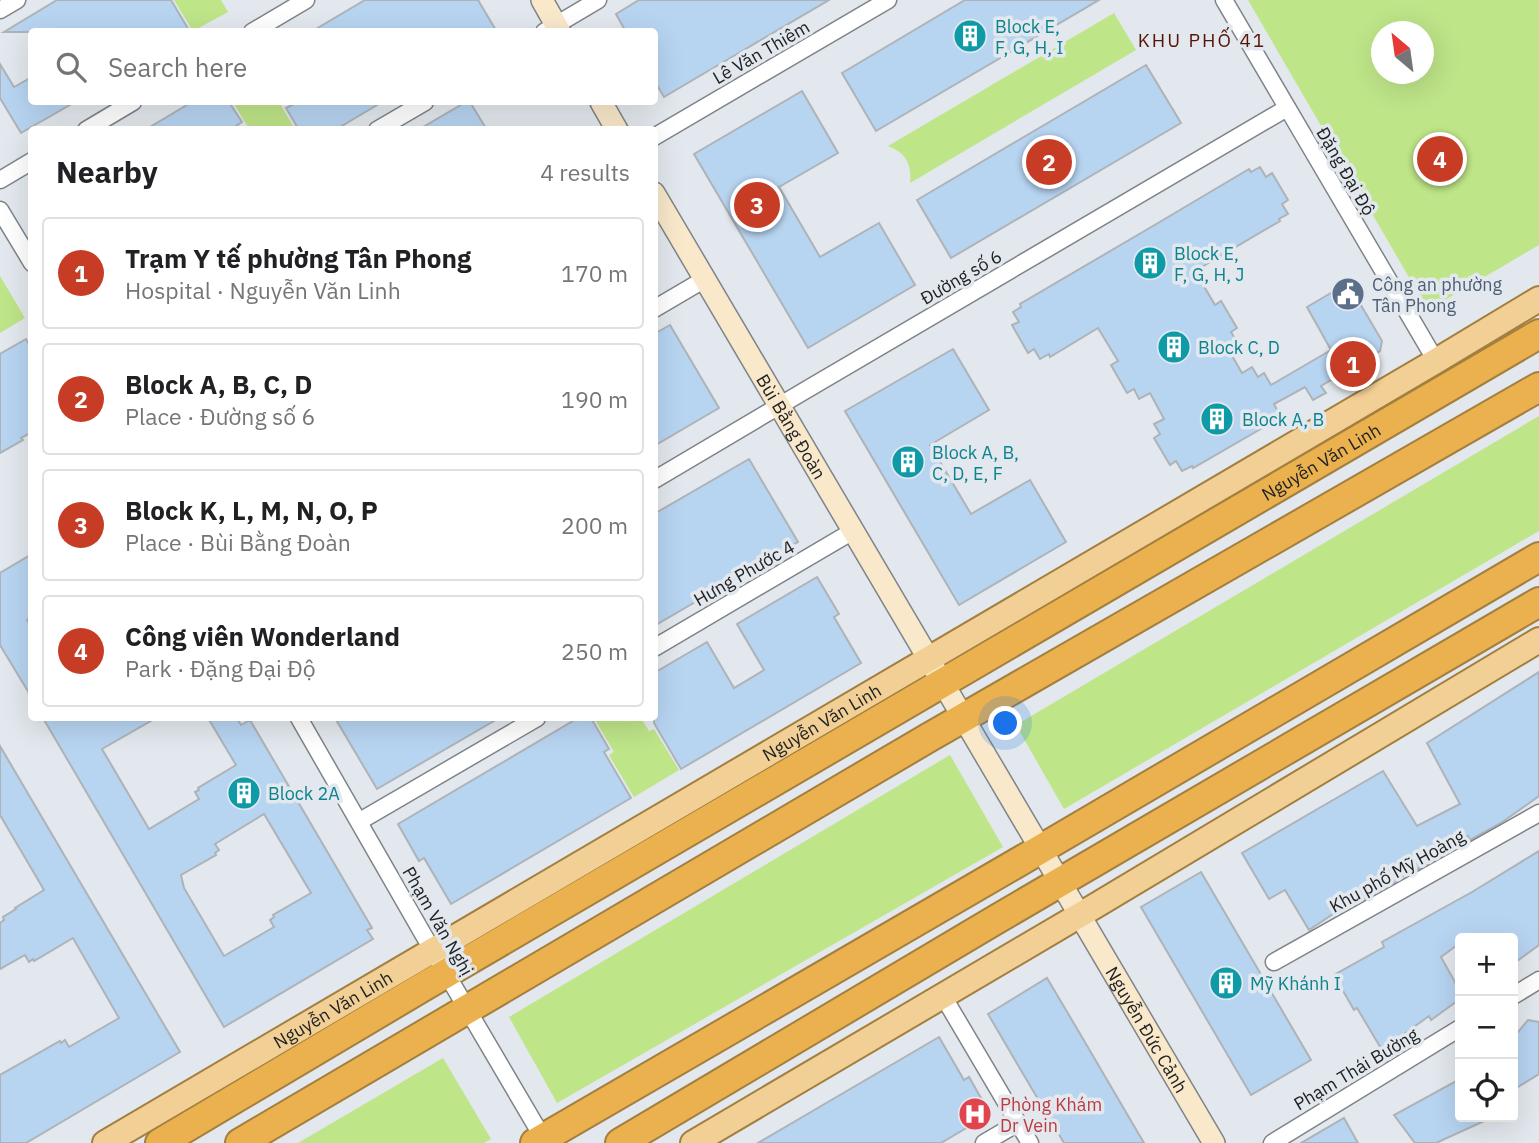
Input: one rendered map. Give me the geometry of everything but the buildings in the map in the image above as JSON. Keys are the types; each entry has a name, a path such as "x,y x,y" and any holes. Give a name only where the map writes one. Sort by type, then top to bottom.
{"highway":[{"name":"Nguyễn Văn Linh","path":"160,1143 440,962 943,683 1539,334"},
{"path":"240,1143 964,718 1539,387"},
{"path":"541,1141 1539,557"},
{"path":"620,1143 1539,602"}],"main road":[{"name":"Nguyễn Văn Linh","path":"105,1143 440,962 929,659 1539,299"},
{"path":"1436,362 1451,386"},
{"path":"1183,510 1198,534"},
{"path":"693,1143 1539,640"}],"street":[{"path":"0,10 17,0"},
{"path":"259,28 306,0"},
{"path":"542,0 553,28"},
{"path":"555,28 597,0"},
{"name":"Lê Văn Thiêm","path":"658,135 888,0"},
{"name":"Đặng Đại Độ","path":"1224,0 1436,362"},
{"path":"93,126 128,105"},
{"path":"384,126 420,105"},
{"path":"603,105 615,126"},
{"name":"Đường số 6","path":"658,478 1287,107"},
{"path":"0,180 28,163"},
{"name":"Bùi Bằng Đoàn","path":"658,200 1041,849"},
{"path":"0,210 28,256"},
{"path":"658,307 705,279"},
{"name":"Hưng Phước 4","path":"658,646 853,531"},
{"name":"Phạm Văn Nghị","path":"301,721 541,1141"},
{"path":"360,821 532,721"},
{"name":"Khu phố Mỹ Hoàng","path":"1274,962 1539,813"},
{"name":"Nguyễn Đức Cảnh","path":"1041,849 1214,1143"},
{"path":"1518,993 1538,982"},
{"path":"943,996 1030,1143"},
{"name":"Phạm Thái Bường","path":"1272,1143 1455,1031"},
{"path":"984,1143 1018,1123"}],"green space":[{"path":"174,0 221,0 228,12 199,28 191,28"},
{"path":"1248,0 1539,0 1539,245 1428,310"},
{"path":"1114,13 1136,50 910,183 910,170 906,160 888,146"},
{"path":"235,105 281,105 293,126 247,126"},
{"path":"0,276 25,318 0,333"},
{"path":"1539,416 1539,531 1064,809 1016,725"},
{"path":"596,721 643,721 649,731 654,729 679,770 634,797 609,755 614,752"},
{"path":"950,755 1003,847 557,1103 509,1017"},
{"path":"443,1058 491,1139 484,1143 298,1143"}],"place":[{"name":"Block E, F, G, H, I","path":"970,36"},
{"name":"Công viên Wonderland","path":"1440,159"},
{"name":"Block A, B, C, D","path":"1049,162"},
{"name":"Block K, L, M, N, O, P","path":"757,205"},
{"name":"Block E, F, G, H, J","path":"1150,263"},
{"name":"Công an phường Tân Phong","path":"1348,294"},
{"name":"Block C, D","path":"1174,347"},
{"name":"Trạm Y tế phường Tân Phong","path":"1353,364"},
{"name":"Block A, B","path":"1217,419"},
{"name":"Block A, B, C, D, E, F","path":"908,462"},
{"name":"Block 2A","path":"244,793"},
{"name":"Mỹ Khánh I","path":"1226,983"},
{"name":"Phòng Khám Dr Vein","path":"975,1114"}],"district":[{"name":"KHU PHỐ 41","path":"1202,40"}]}
